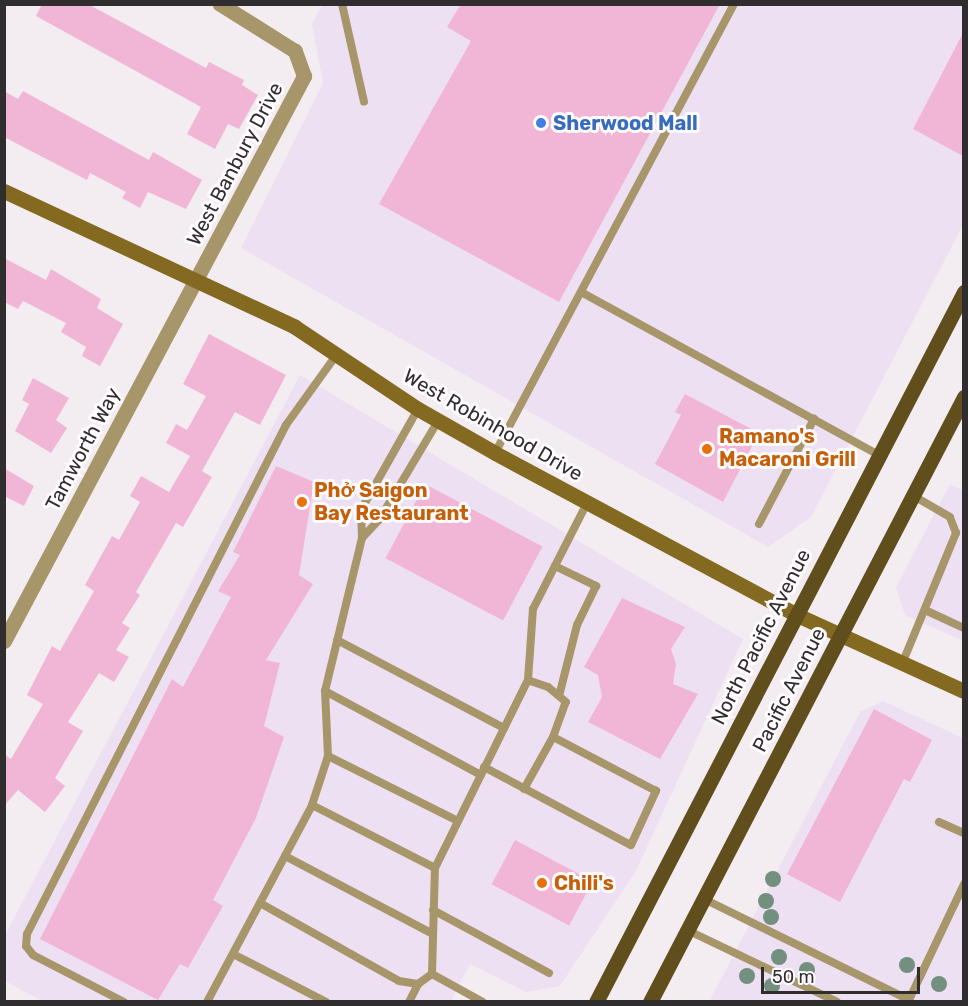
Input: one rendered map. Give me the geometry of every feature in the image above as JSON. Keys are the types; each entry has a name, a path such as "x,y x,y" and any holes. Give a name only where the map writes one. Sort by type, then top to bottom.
{"main road":[{"name":"North Pacific Avenue","path":"596,1002 963,292"},
{"name":"Pacific Avenue","path":"650,1002 963,397"}],"street":[{"name":"West Banbury Drive","path":"198,278 304,76 296,51 220,4"},
{"name":"West Robinhood Drive","path":"4,191 104,240 198,278 338,354 438,421 587,503 797,615 963,691"},
{"name":"Tamworth Way","path":"4,640 198,278"}],"lane":[{"path":"342,4 364,102"},
{"path":"495,453 734,4"},
{"path":"581,292 879,455"},
{"path":"124,1002 33,955 26,946 27,934 286,426 338,354"},
{"path":"207,1002 312,805 328,756 325,691 362,538 361,510 418,409"},
{"path":"759,524 814,419"},
{"path":"362,538 379,520 438,421"},
{"path":"902,664 956,533 950,518 912,495"},
{"path":"432,974 435,868 528,680 533,609 587,503"},
{"path":"524,789 552,737 577,625 596,586 555,566"},
{"path":"925,610 963,628"},
{"path":"337,640 504,728"},
{"path":"528,680 562,699"},
{"path":"325,691 483,771 524,789 631,845 656,791 552,737"},
{"path":"328,756 458,821"},
{"path":"312,805 435,868"},
{"path":"939,822 963,833"},
{"path":"285,856 433,934"},
{"path":"704,899 908,1000 963,884"},
{"path":"260,903 399,981 418,984"},
{"path":"433,910 549,973"},
{"path":"687,930 837,1002"},
{"path":"233,954 326,1002"},
{"path":"409,1002 418,984 432,974"},
{"path":"432,974 483,1002"}],"shaded area":[{"path":"322,5 963,5 963,225 811,517 768,547 241,248 323,83 312,24"},
{"path":"300,375 743,639 636,871 560,986 526,992 470,964 452,999 456,1001 42,1001 5,981 4,937"},
{"path":"950,484 963,490 963,641 905,615 896,587"},
{"path":"883,701 963,738 963,1001 709,1002 860,712"}],"building":[{"path":"42,4 88,4 206,68 209,62 244,80 242,85 258,95 239,129 228,124 215,149 187,134 201,107 36,16"},
{"name":"Sherwood Mall","path":"461,4 720,4 559,302 379,204 471,41 447,27"},
{"path":"963,33 963,156 913,129"},
{"path":"4,91 18,99 23,91 149,160 153,152 202,180 186,209 148,192 140,208 122,198 126,192 90,173 87,180 4,137"},
{"path":"4,258 46,280 51,269 101,299 97,308 123,324 100,366 82,356 86,347 61,332 66,323 23,301 18,309 4,302"},
{"path":"209,334 286,375 260,425 235,412 202,471 212,477 183,527 176,523 136,592 140,595 122,623 130,628 116,650 129,657 114,682 99,673 68,722 83,731 55,778 65,786 45,812 18,790 4,806 4,754 11,759 43,704 27,695 52,646 60,651 94,591 85,585 112,536 119,540 140,502 130,496 141,476 169,492 190,456 166,443 176,424 187,430 206,396 183,384"},
{"path":"33,378 69,398 56,420 67,428 51,453 15,431 29,404 22,400"},
{"name":"Ramano's Macaroni Grill","path":"685,394 759,433 723,502 655,464 681,415 675,412"},
{"path":"276,466 314,482 299,575 313,584 266,660 280,663 264,726 284,737 256,818 213,900 223,906 188,968 180,964 158,1000 40,939 172,679 183,687 231,597 218,591 240,555 233,552"},
{"path":"4,468 34,486 24,506 4,496"},
{"path":"425,484 542,546 503,621 386,558"},
{"path":"622,598 685,627 671,649 676,664 673,684 698,694 660,759 588,722 602,697 598,675 584,667"},
{"path":"874,709 932,740 910,782 904,779 840,902 787,874"},
{"name":"Chili's","path":"515,840 593,881 569,925 492,884"}],"place":[{"name":"Sherwood Mall","path":"541,123"},
{"name":"Ramano's Macaroni Grill","path":"707,449"},
{"name":"Phở Saigon Bay Restaurant","path":"302,502"},
{"name":"Chili's","path":"542,883"}]}
